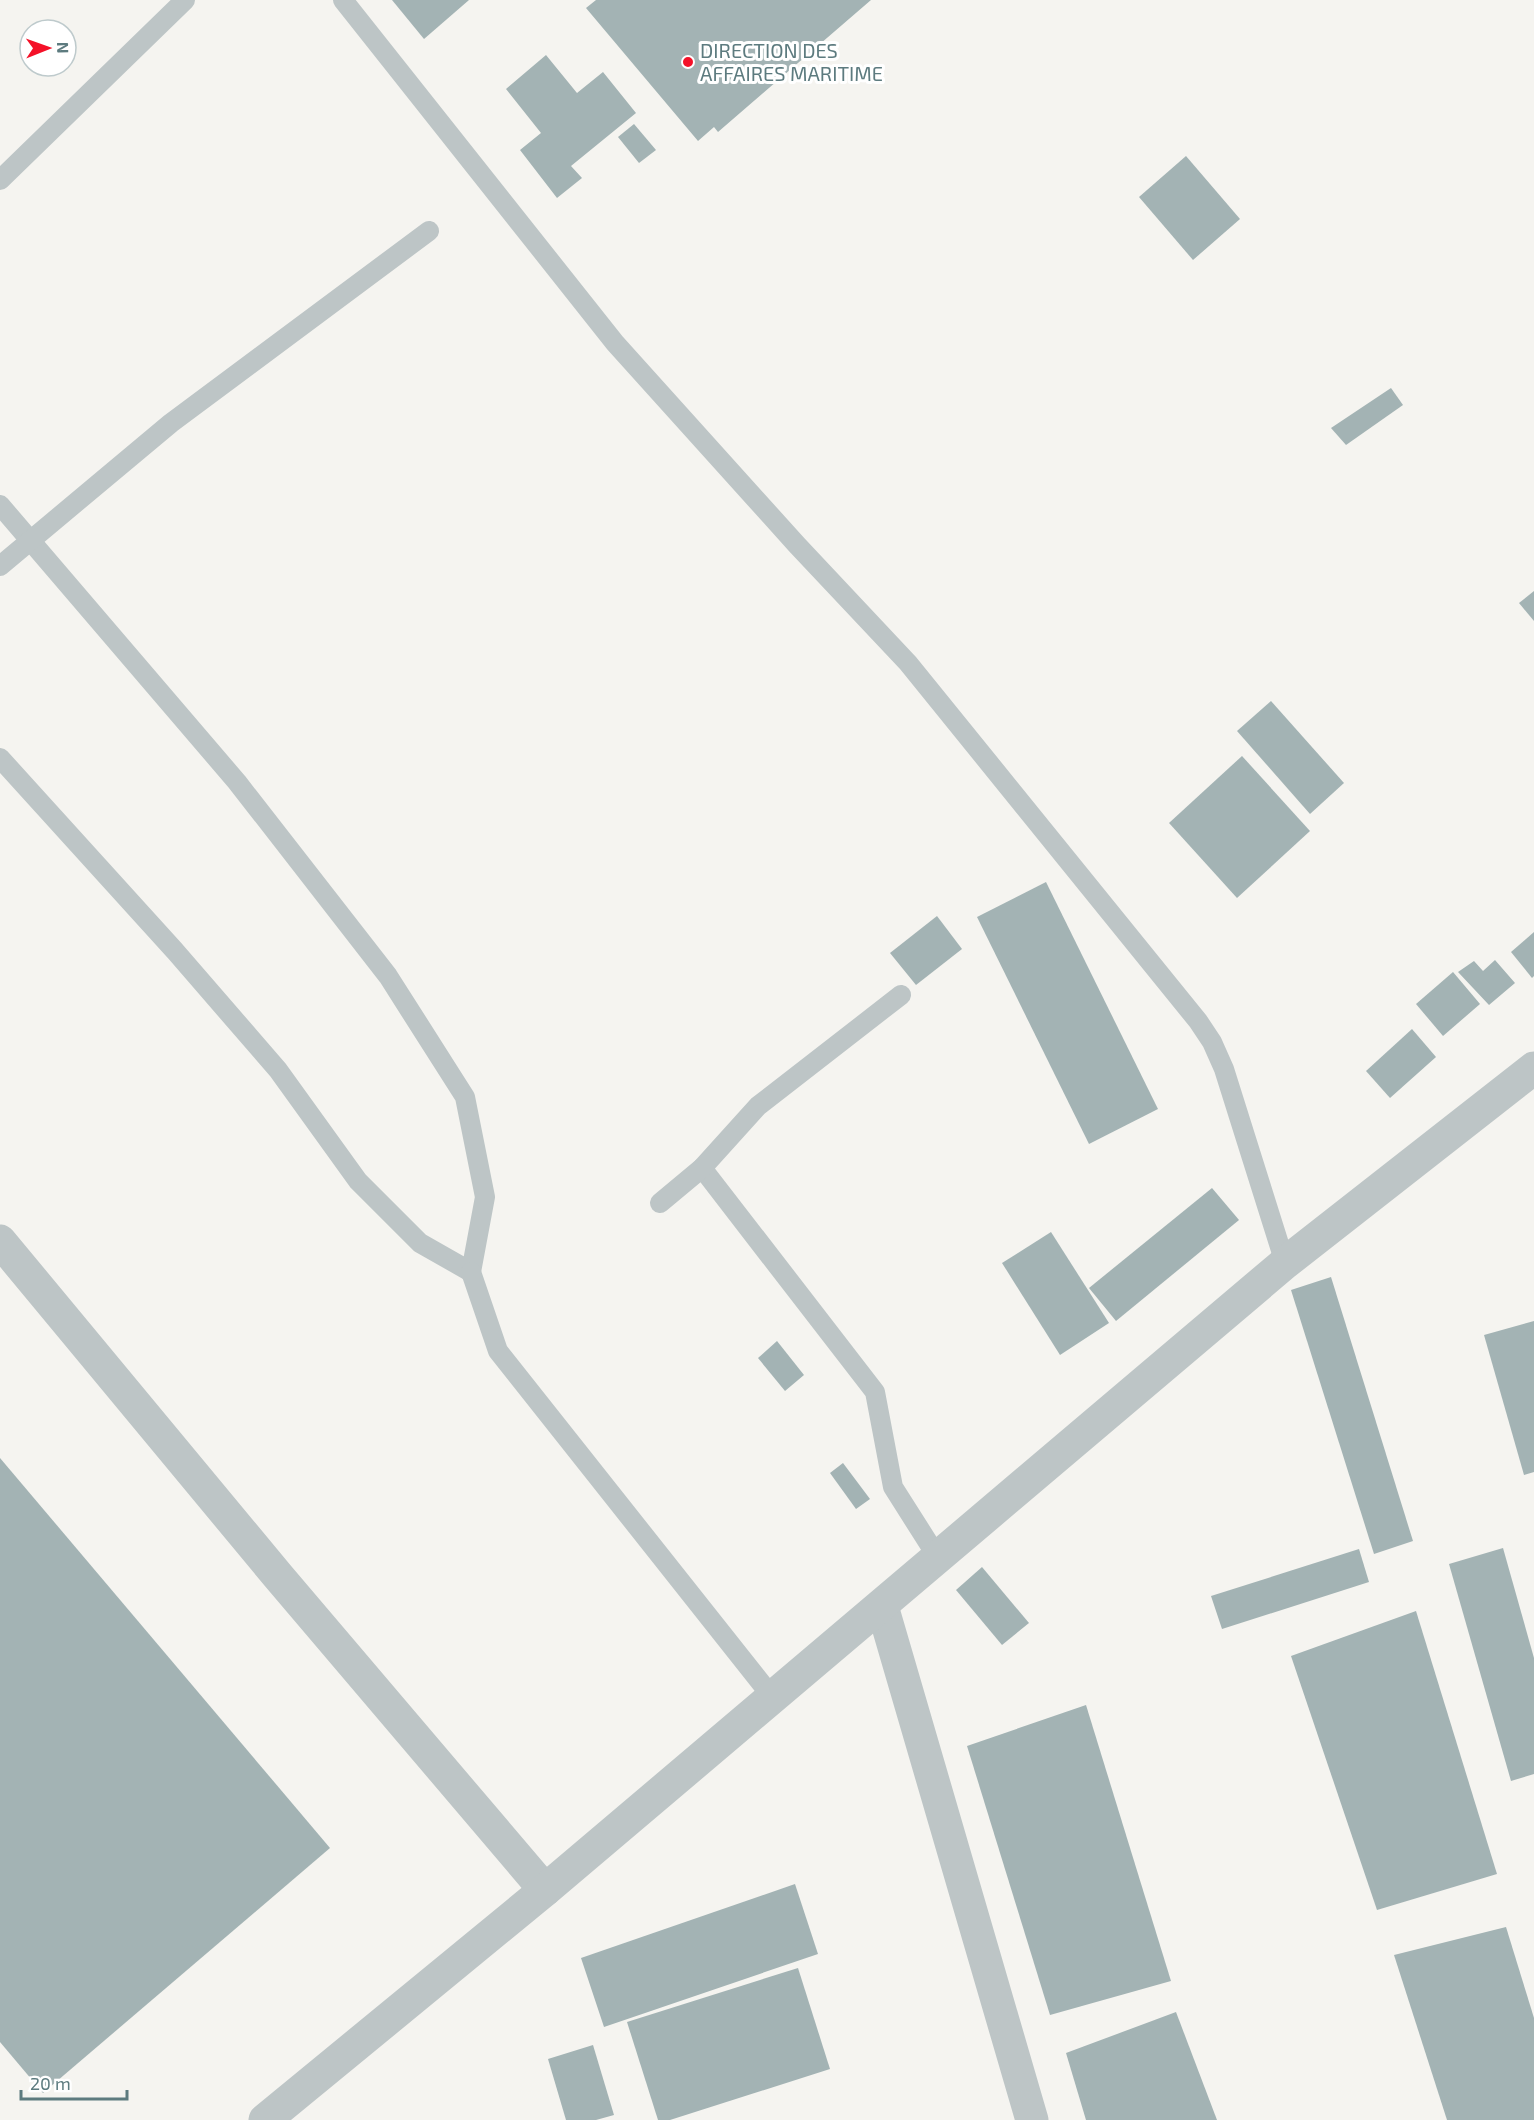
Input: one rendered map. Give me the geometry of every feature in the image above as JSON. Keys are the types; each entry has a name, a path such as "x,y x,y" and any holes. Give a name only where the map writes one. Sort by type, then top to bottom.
{"street":[{"path":"265,2120 545,1890 1285,1263 1534,1068"},
{"path":"0,1241 278,1576 545,1890"},
{"path":"882,1606 1032,2120"}],"lane":[{"path":"0,180 185,0"},
{"path":"343,0 615,343 796,545 908,663 1198,1021 1212,1042 1224,1069 1285,1263"},
{"path":"0,566 171,423 429,231"},
{"path":"0,505 28,541 244,791 388,976 465,1097 485,1197 471,1272 498,1351 773,1698"},
{"path":"0,758 175,951 278,1070 358,1181 420,1243 471,1272"},
{"path":"660,1203 702,1168 758,1106 901,995"},
{"path":"702,1168 874,1392 893,1487 938,1558"}],"building":[{"path":"392,0 469,0 424,39"},
{"path":"596,0 871,0 718,132 714,127 698,141 586,8"},
{"path":"546,55 577,93 603,72 636,113 571,166 582,178 557,198 520,150 541,133 506,89"},
{"path":"634,124 656,150 639,163 618,137"},
{"path":"1186,156 1240,219 1193,260 1139,197"},
{"path":"1391,388 1403,405 1346,445 1331,428"},
{"path":"1534,591 1534,621 1519,603"},
{"path":"1271,701 1344,783 1310,814 1237,731"},
{"path":"1242,756 1310,831 1237,898 1169,823"},
{"path":"1046,882 1158,1109 1089,1144 977,917"},
{"path":"937,916 962,949 916,985 890,953"},
{"path":"1534,932 1534,976 1532,978 1511,952"},
{"path":"1495,960 1515,983 1489,1005 1458,972 1474,961 1483,971"},
{"path":"1453,972 1480,1004 1443,1036 1416,1004"},
{"path":"1412,1029 1436,1057 1390,1098 1366,1071"},
{"path":"1212,1188 1239,1220 1116,1321 1089,1288"},
{"path":"1051,1232 1109,1323 1060,1355 1002,1263"},
{"path":"1331,1277 1413,1541 1374,1554 1291,1290"},
{"path":"1534,1321 1534,1472 1524,1475 1484,1335"},
{"path":"777,1341 804,1375 785,1391 758,1358"},
{"path":"0,1458 330,1848 43,2093 0,2042"},
{"path":"843,1463 870,1499 856,1509 830,1473"},
{"path":"1503,1548 1534,1658 1534,1774 1511,1781 1449,1564"},
{"path":"1359,1549 1369,1582 1222,1629 1211,1596"},
{"path":"982,1567 1029,1623 1002,1645 956,1590"},
{"path":"1416,1611 1497,1874 1377,1910 1291,1656"},
{"path":"1086,1705 1171,1981 1050,2015 967,1746"},
{"path":"795,1884 818,1954 604,2027 581,1958"},
{"path":"1506,1927 1534,2018 1534,2120 1447,2120 1394,1955"},
{"path":"798,1968 830,2069 670,2120 658,2120 627,2022"},
{"path":"1176,2012 1217,2120 1086,2120 1066,2053"},
{"path":"593,2045 614,2115 596,2120 566,2120 548,2059"}],"place":[{"name":"DIRECTION DES AFFAIRES MARITIME","path":"688,62"}]}
